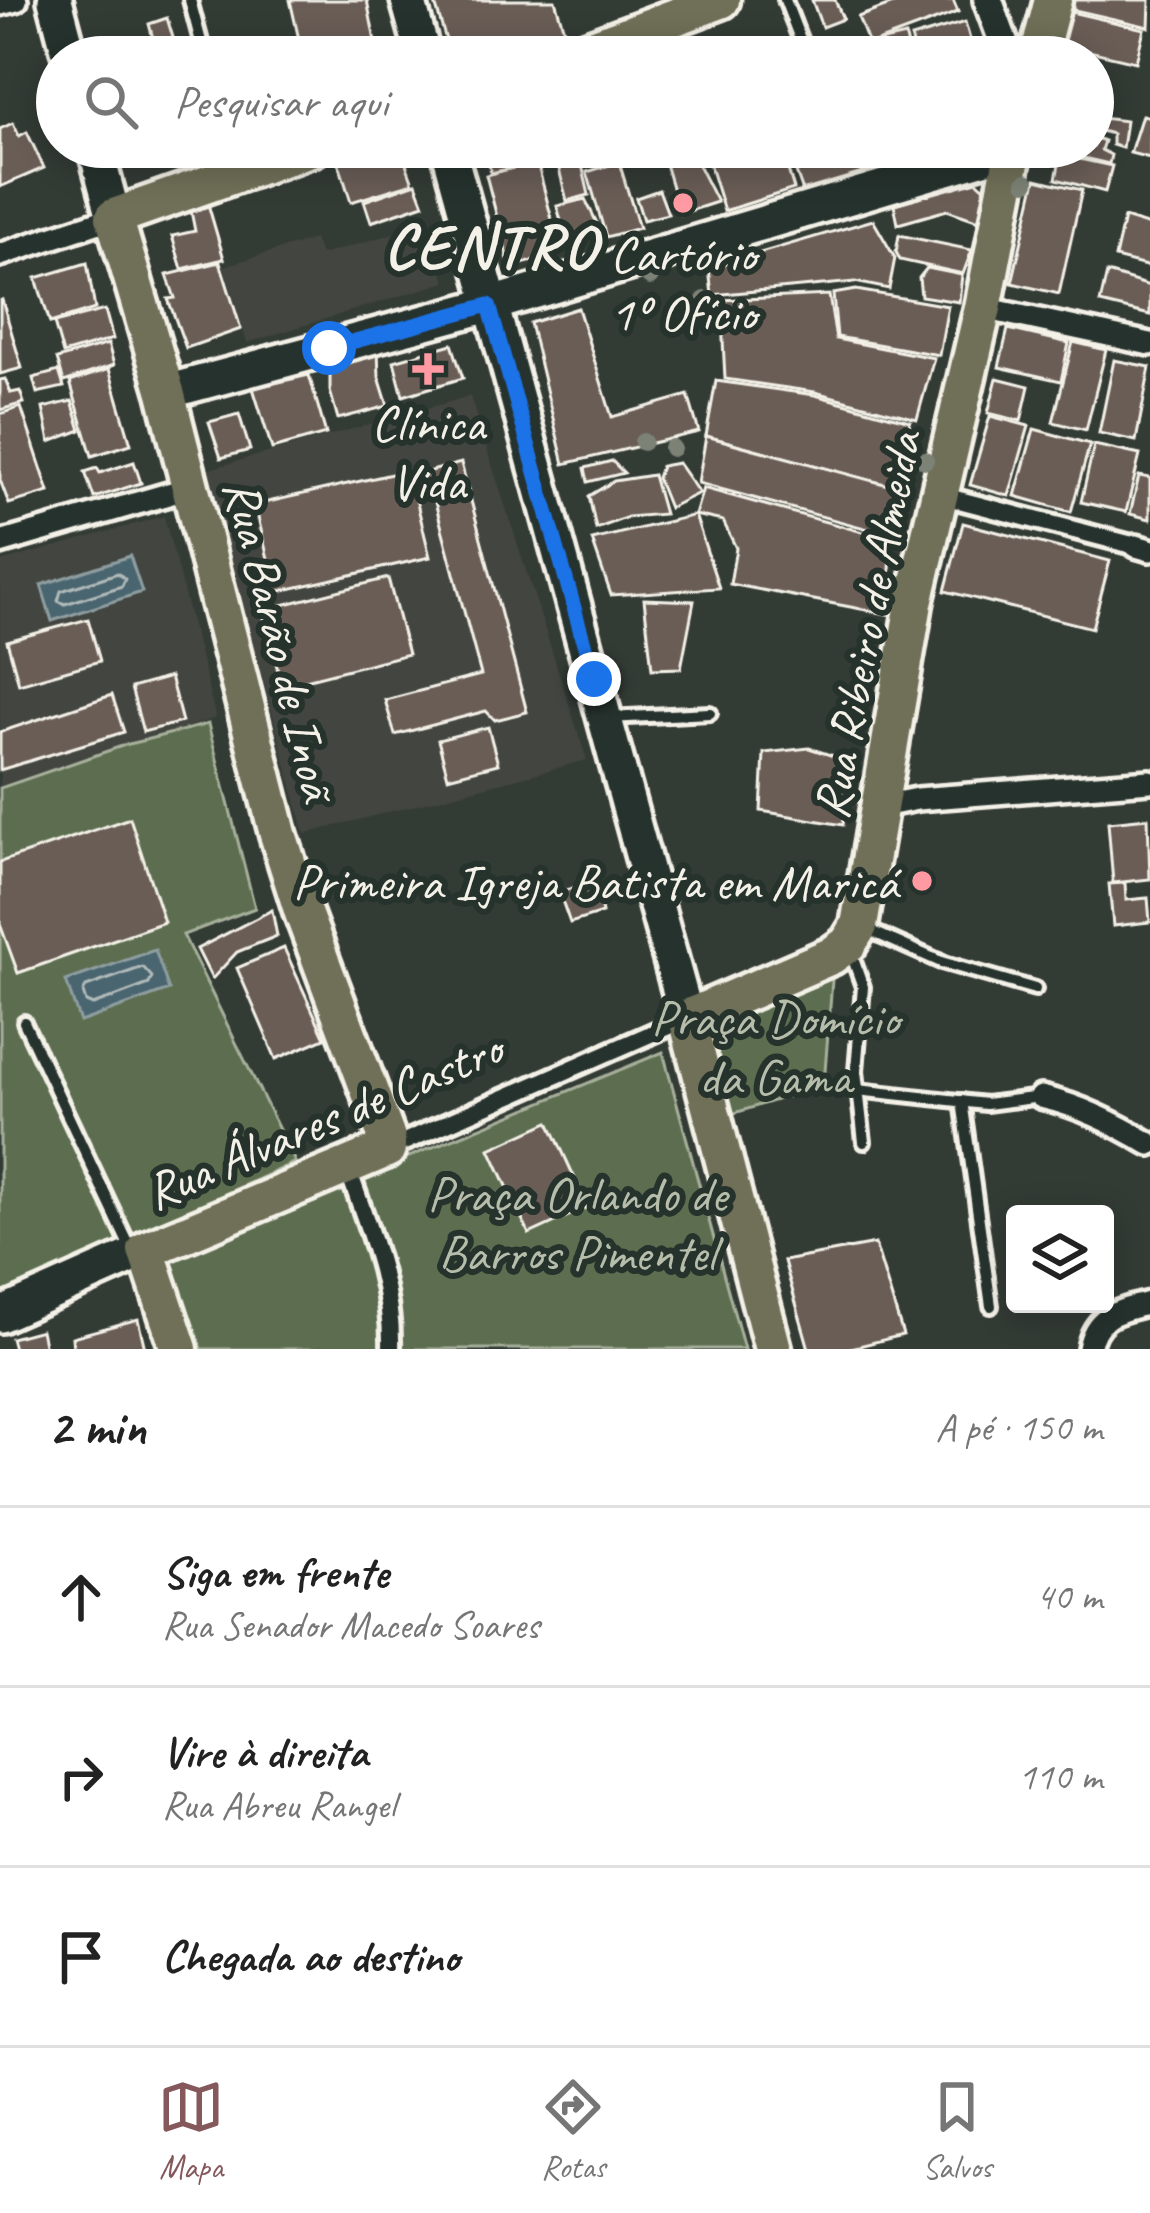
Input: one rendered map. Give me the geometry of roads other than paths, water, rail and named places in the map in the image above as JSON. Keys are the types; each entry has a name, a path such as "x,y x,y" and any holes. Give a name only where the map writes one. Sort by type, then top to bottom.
{"main road":[{"path":"55,0 64,36"},
{"path":"408,0 418,36"},
{"path":"625,36 722,0"},
{"path":"1044,36 1053,0"},
{"name":"Rua Barão de Inoã","path":"101,168 166,392 278,834 380,1112 387,1149"},
{"path":"114,218 228,168"},
{"path":"453,168 773,1349"},
{"path":"166,392 489,305 944,168"},
{"name":"Rua Ribeiro de Almeida","path":"854,935 882,806 914,603 983,308 1010,168"},
{"path":"687,1018 816,963 854,935"},
{"name":"Rua Álvares de Castro","path":"0,1315 387,1149"},
{"path":"146,1250 179,1349"}],"street":[{"path":"0,4 16,0"},
{"path":"988,0 1001,36"},
{"path":"0,255 114,218"},
{"path":"983,308 1150,344"},
{"path":"0,543 189,488"},
{"path":"940,495 1143,548"},
{"path":"882,806 917,799 1150,781"},
{"name":"Rua Álvares de Castro","path":"387,1149 687,1018"},
{"path":"1041,1097 1108,1119 1150,1144"},
{"path":"346,1166 380,1264 391,1349"},
{"path":"1089,1349 1093,1329 1105,1316 1150,1304"}],"lane":[{"path":"190,0 199,36"},
{"path":"785,0 799,36"},
{"path":"604,718 710,713"},
{"path":"864,1142 857,1090 863,987 854,935 1035,988"},
{"path":"24,1022 128,1243 146,1250"},
{"path":"857,1090 986,1104 1041,1097"},
{"path":"962,1101 991,1306"}],"water":[{"path":"130,556 142,592 52,621 41,585"},
{"path":"155,950 169,990 80,1022 66,981"}],"place":[{"name":"Cartório 1º Ofício","path":"683,203"},
{"name":"Clínica Vida","path":"428,369"},
{"name":"Primeira Igreja Batista em Maricá","path":"922,881"}],"district":[{"name":"CENTRO","path":"491,245"}],"park label":[{"name":"Praça Domício da Gama","path":"775,1046"},
{"name":"Praça Orlando de Barros Pimentel","path":"577,1222"}]}
